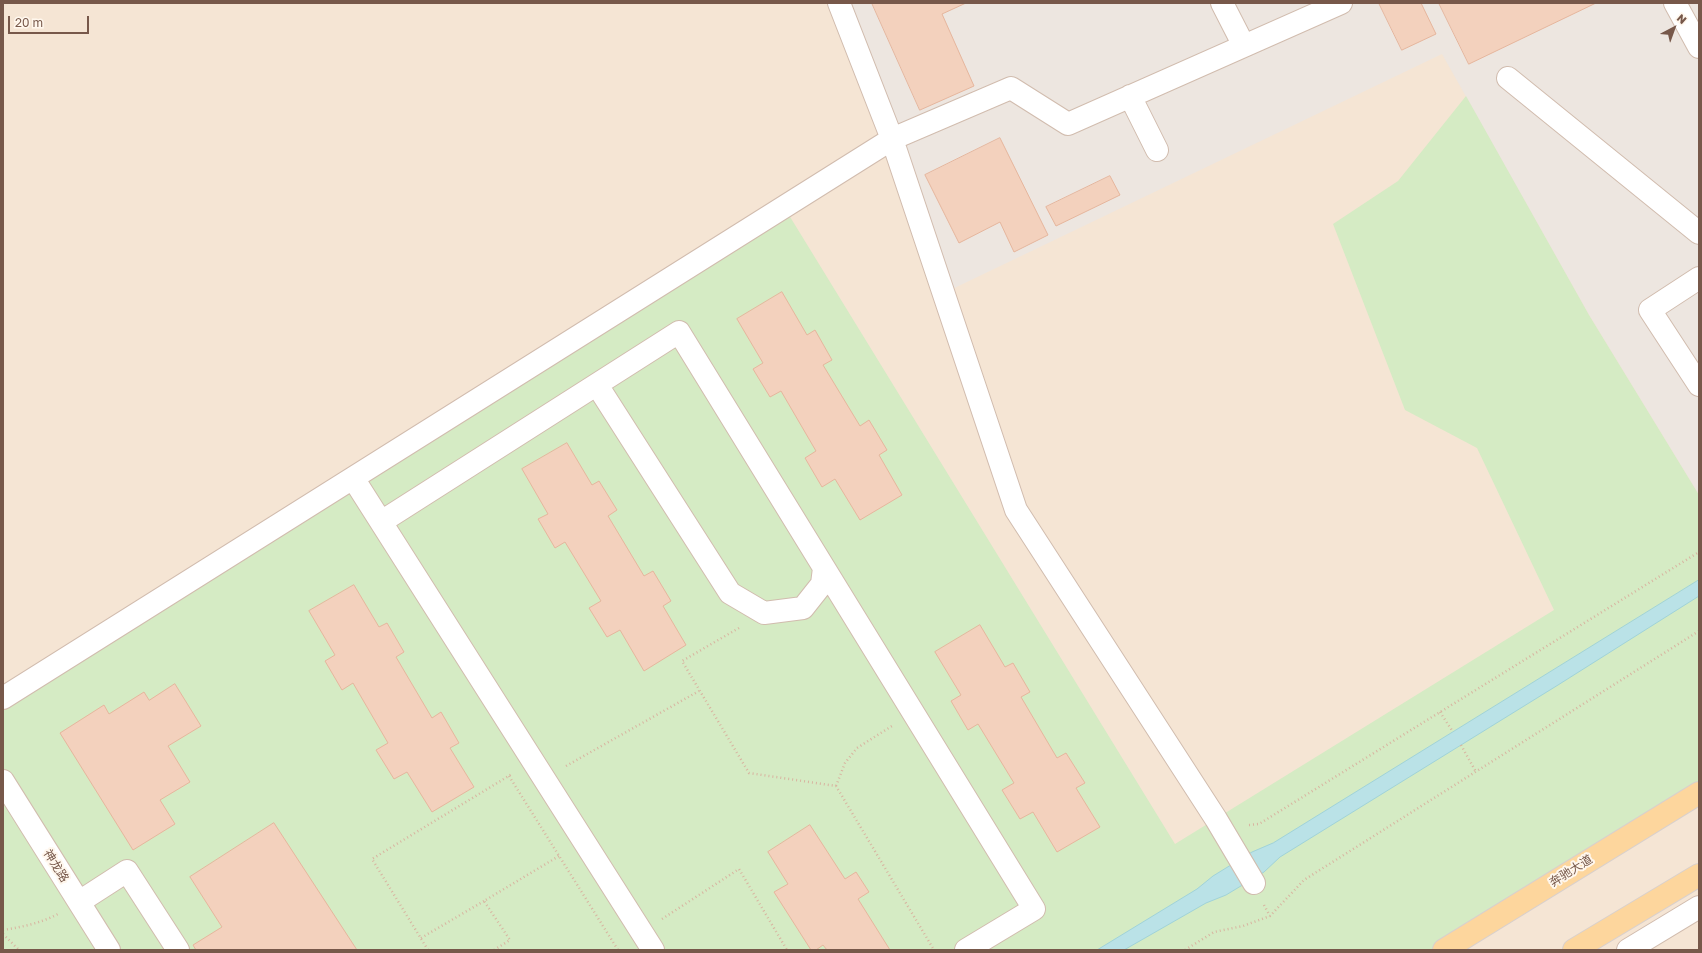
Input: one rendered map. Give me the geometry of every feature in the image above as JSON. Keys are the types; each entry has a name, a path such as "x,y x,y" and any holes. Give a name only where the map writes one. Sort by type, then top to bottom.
{"main road":[{"name":"奔驰大道","path":"1444,950 1699,793"},
{"path":"1574,950 1699,874"}],"street":[{"path":"838,3 892,139 1016,510 1221,828 1254,883"},
{"path":"1222,3 1244,46"},
{"path":"3,698 892,139 1011,88 1068,124 1341,3"},
{"path":"1675,3 1699,47"},
{"path":"1508,78 1699,233"},
{"path":"1130,96 1156,150"},
{"path":"1699,278 1650,310 1699,385"},
{"path":"381,522 680,332 1034,909 966,950"},
{"path":"597,385 730,593 764,613 803,608 822,584 824,568"},
{"path":"353,478 647,941"},
{"name":"神龙路","path":"3,781 109,950"},
{"path":"79,902 127,871 178,950"},
{"path":"1628,950 1699,906"}],"path":[{"path":"1221,828 1259,824 1699,552"},
{"path":"764,613 682,662 749,773 836,786"},
{"path":"1185,950 1214,932 1243,926 1270,916 1304,880 1699,631"},
{"path":"428,950 372,859 509,776 538,770 699,691"},
{"path":"1440,712 1453,732"},
{"path":"836,786 845,763 857,748 914,713"},
{"path":"1461,745 1476,772"},
{"path":"509,776 618,950"},
{"path":"836,786 934,950"},
{"path":"421,938 559,856"},
{"path":"647,941 739,869 788,950"},
{"path":"484,901 510,940 494,950"},
{"path":"3,930 50,918 79,902"},
{"path":"3,934 19,950"}],"shaded area":[{"path":"3,3 1699,3 1699,950 3,950"},
{"path":"839,3 1699,3 1699,495 1589,315 1442,54 944,293"}],"green space":[{"path":"1466,96 1589,315 1699,495 1699,793 1444,950 3,950 3,698 784,207 1175,844 1554,610 1477,448 1405,410 1333,224 1398,181"}],"water":[{"path":"1699,580 1699,596 1280,857 1264,872 1226,895 1206,903 1124,950 1097,950 1197,889 1213,876 1252,852 1273,843"}],"building":[{"path":"872,3 966,3 942,14 974,86 920,110"},
{"path":"1379,3 1421,3 1436,34 1402,50"},
{"path":"1439,3 1596,3 1469,64"},
{"path":"1000,138 1048,235 1014,252 1000,222 959,243 925,175"},
{"path":"1110,176 1120,195 1056,226 1046,207"},
{"path":"782,292 807,335 815,330 832,360 823,365 860,426 869,420 887,450 879,455 902,495 860,520 835,479 822,487 805,458 816,451 781,391 770,397 753,369 763,363 737,319"},
{"path":"567,443 592,485 599,481 617,510 608,516 644,576 653,571 671,601 663,606 686,645 644,671 620,630 607,637 589,608 601,601 565,542 555,548 538,519 548,514 522,469"},
{"path":"354,585 379,627 387,623 404,652 396,657 432,718 441,712 459,743 450,748 474,787 432,812 407,772 394,779 376,750 388,743 353,683 342,690 325,661 335,655 309,611"},
{"path":"980,625 1005,667 1013,663 1030,692 1021,697 1057,758 1066,753 1085,783 1076,788 1100,827 1057,852 1033,812 1020,819 1002,790 1014,783 978,724 968,730 951,701 961,695 935,652"},
{"path":"175,684 201,726 168,746 190,782 160,800 175,824 133,850 60,733 104,705 109,714 144,692 149,700"},
{"path":"274,823 357,950 196,950 193,945 222,927 190,877"},
{"path":"810,825 845,879 856,872 869,892 858,899 890,950 827,950 823,945 816,950 811,950 774,892 788,884 768,852"}]}
